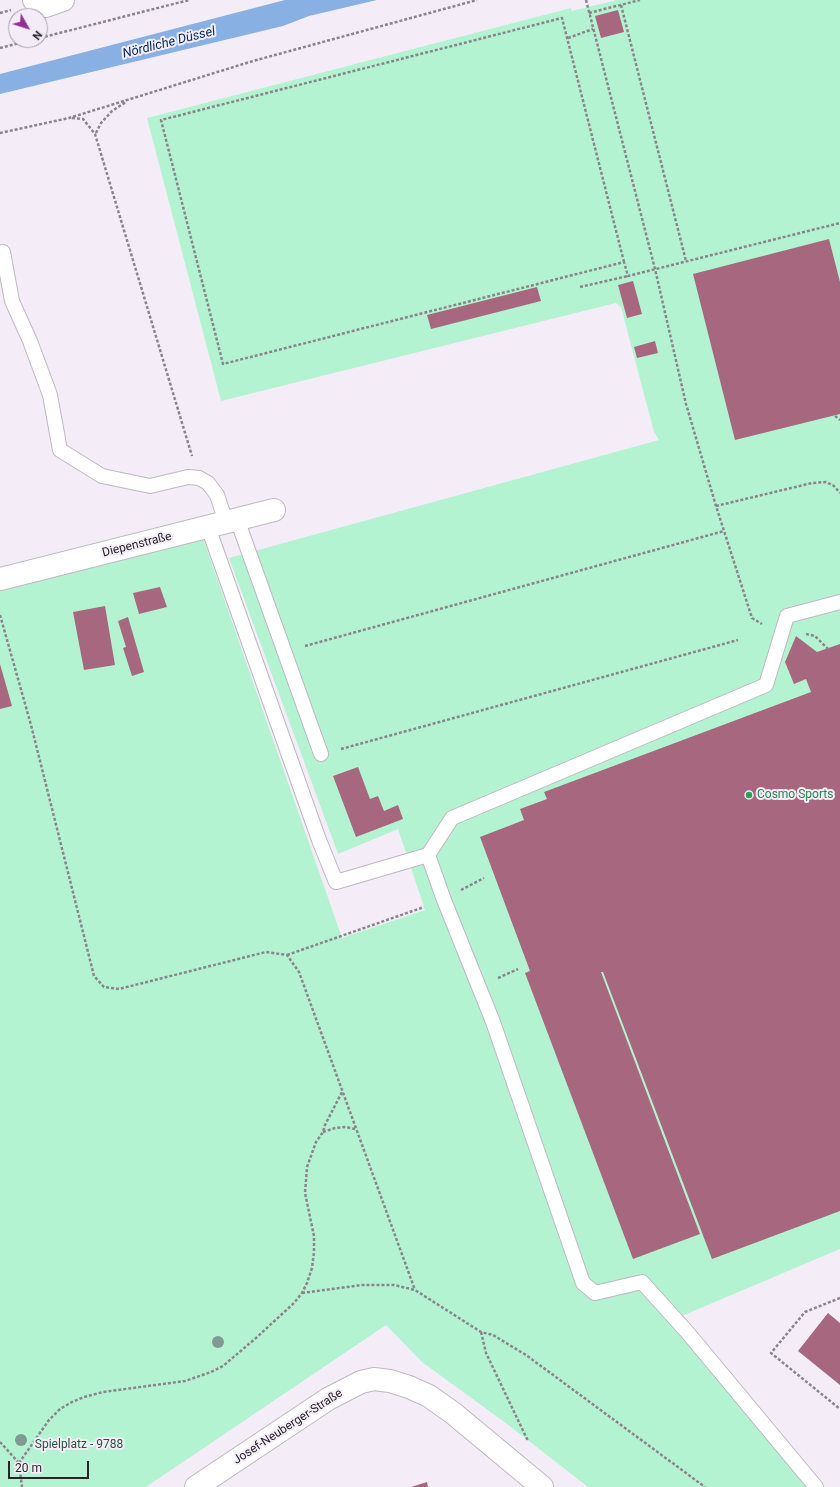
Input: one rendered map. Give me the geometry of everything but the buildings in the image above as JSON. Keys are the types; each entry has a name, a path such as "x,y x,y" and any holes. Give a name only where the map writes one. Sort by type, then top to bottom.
{"street":[{"path":"35,1 46,6 63,0"},
{"name":"Diepenstraße","path":"0,579 274,510"},
{"name":"Josef-Neuberger-Straße","path":"196,1487 328,1399 361,1382 374,1379 390,1381 409,1387 429,1396 453,1413 542,1487"}],"lane":[{"path":"3,252 12,301 30,342 50,395 60,450 102,476 150,486 188,477 199,478 208,482 217,495 224,523 319,840 336,882 428,855 452,818 766,685 787,616 840,602"},
{"path":"224,523 285,652 321,754"},
{"path":"428,855 444,900 493,1022 584,1283 595,1293 642,1282 688,1333 816,1487"}],"path":[{"path":"48,36 189,0"},
{"path":"0,133 69,118 253,61 477,0"},
{"path":"586,0 655,269 686,404 716,506 752,618 766,626 815,636 828,649"},
{"path":"589,13 640,0"},
{"path":"622,5 686,261"},
{"path":"624,262 223,364 161,120 562,18 628,276"},
{"path":"568,38 593,29"},
{"path":"95,134 101,123 112,112 130,99"},
{"path":"69,118 83,119 95,134 199,478"},
{"path":"580,287 840,223"},
{"path":"835,416 840,420"},
{"path":"716,506 812,483 826,482 834,486 840,493"},
{"path":"285,652 724,530"},
{"path":"0,615 31,725 94,976 104,987 119,989 266,952 287,955 444,900"},
{"path":"321,754 738,640"},
{"path":"287,955 299,972 415,1290"},
{"path":"19,1463 49,1420 60,1409 72,1402 103,1392 185,1382 211,1372 223,1366 287,1311 302,1293 312,1268 314,1236 305,1194 305,1178 309,1159 316,1142 323,1132 342,1092"},
{"path":"323,1132 335,1128 346,1127 356,1130"},
{"path":"302,1293 362,1285 394,1285 415,1290 482,1332 493,1334 526,1355 705,1487"},
{"path":"840,1298 805,1312 771,1353 840,1409"},
{"path":"482,1332 486,1353 529,1443 513,1462"},
{"path":"0,1442 19,1463 22,1487"}],"green space":[{"name":"Spielplatz - 9788","path":"617,0 840,0 840,1249 670,1321 812,1487 588,1487 507,1424 422,1362 386,1325 146,1487 0,1487 0,589 203,538 342,938 425,910 398,829 338,854 229,558 659,440 654,432 621,307 616,303 221,401 147,118 571,8 572,11"}],"water":[{"name":"Nördliche Düssel","path":"285,0 377,0 309,16 283,26 0,94 0,74"}],"place":[{"name":"Cosmo Sports","path":"749,795"}]}
